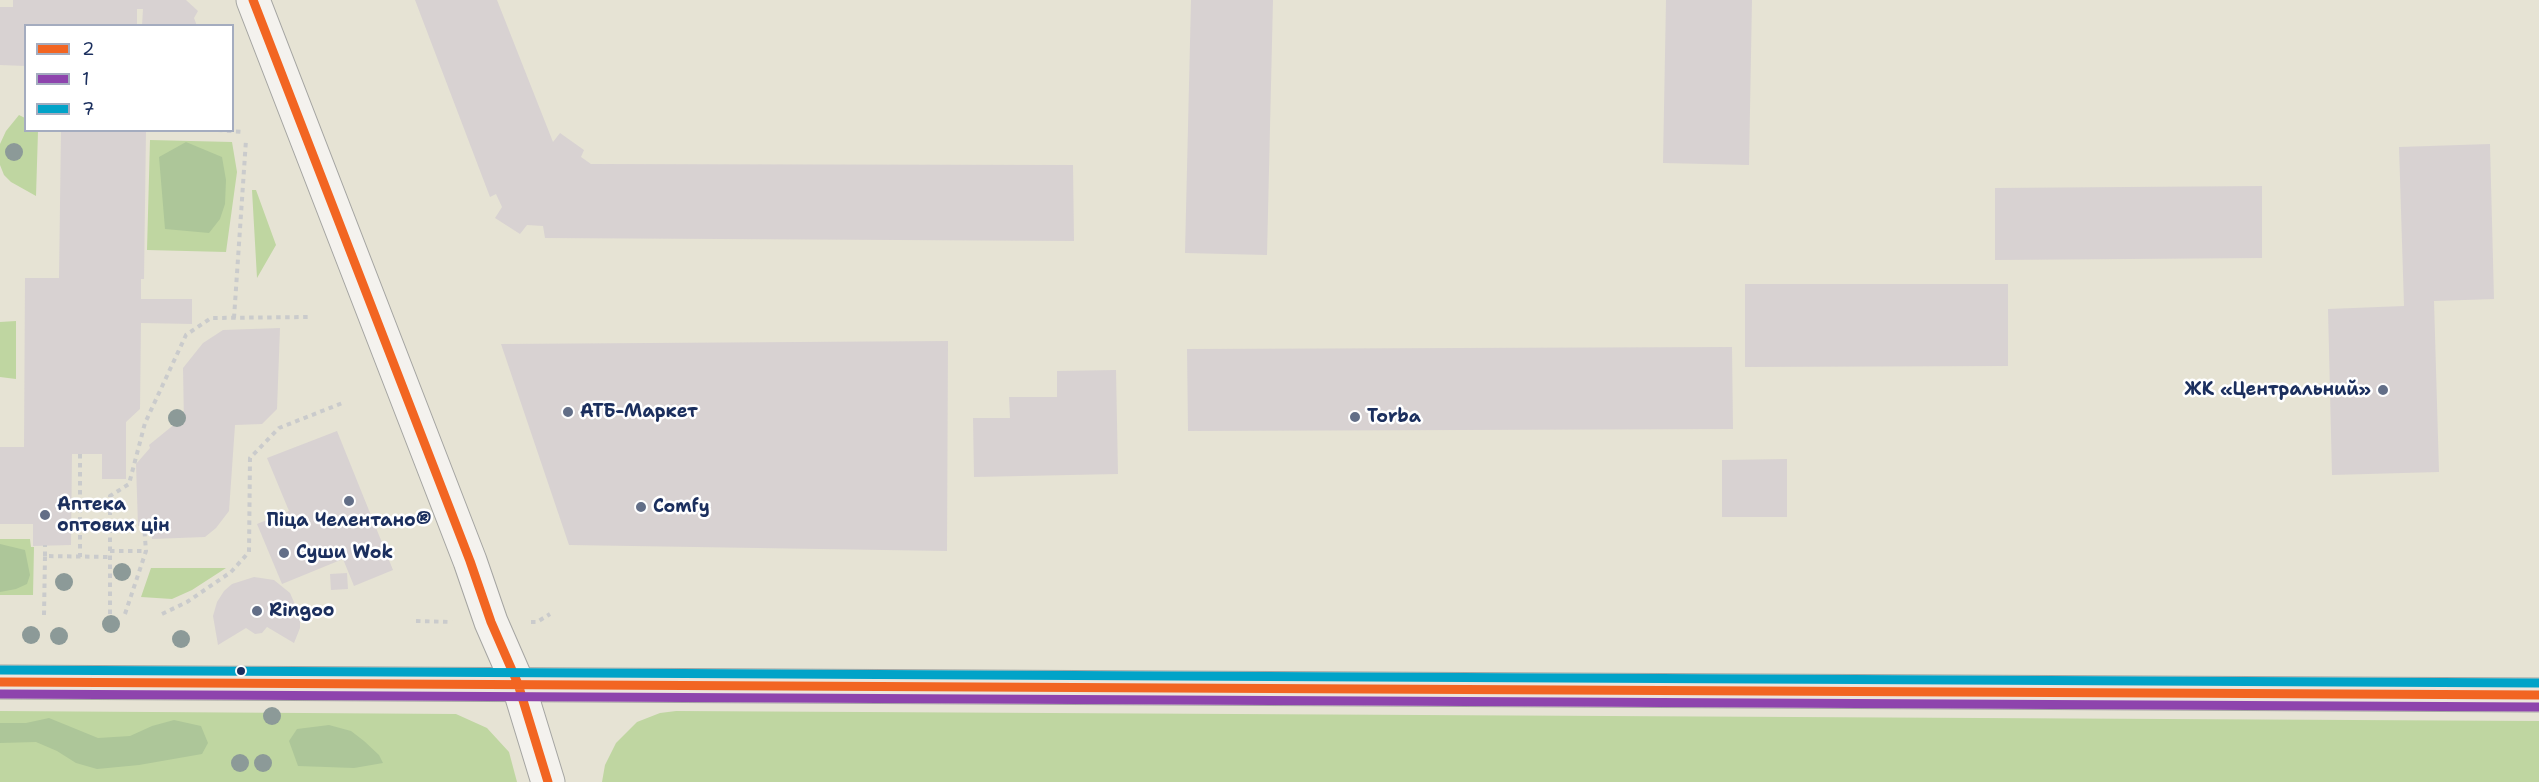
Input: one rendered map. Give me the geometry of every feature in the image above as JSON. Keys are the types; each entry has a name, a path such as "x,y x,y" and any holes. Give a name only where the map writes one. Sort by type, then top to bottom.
{"main road":[{"path":"0,682 2539,694"}],"street":[{"path":"253,0 466,551 491,622 518,684 548,782"}],"path":[{"path":"234,131 243,132"},
{"path":"234,318 246,140"},
{"path":"110,614 110,496 129,484 145,423 186,335 211,318 311,317"},
{"path":"162,614 187,602 231,572 249,552 250,458 279,428 345,402"},
{"path":"80,454 80,556"},
{"path":"80,525 110,524"},
{"path":"124,614 146,551 144,525"},
{"path":"44,615 45,545"},
{"path":"110,551 146,551"},
{"path":"45,556 110,556"}],"green space":[{"path":"19,115 24,118 24,132 38,132 36,196 11,182 4,175 0,165 0,144 6,131"},
{"path":"150,140 232,142 237,172 226,252 147,250"},
{"path":"186,142 222,157 226,180 225,204 220,219 209,233 165,229 159,157"},
{"path":"252,190 256,190 276,245 257,278"},
{"path":"16,321 16,379 0,377 0,322"},
{"path":"0,539 30,539 31,547 34,547 33,595 0,595"},
{"path":"0,544 25,550 30,575 27,584 0,592"},
{"path":"151,568 226,568 192,590 172,599 141,597"},
{"path":"0,711 456,714 487,728 509,752 517,782 0,782"},
{"path":"676,711 2539,721 2539,782 602,782 605,765 616,743 637,722 660,713"},
{"path":"49,718 98,738 130,736 152,726 174,720 201,726 208,743 202,754 139,765 97,769 76,763 36,742 0,743 0,723 26,723"},
{"path":"329,725 351,731 379,755 383,763 354,768 298,766 289,741 297,729"}],"building":[{"path":"13,0 186,0 198,11 194,18 196,24 142,24 143,9 137,9 137,24 24,24 24,66 0,65 0,7 13,7"},
{"path":"415,0 497,0 553,142 560,133 584,150 581,157 591,164 1073,165 1074,241 545,238 543,226 527,225 520,234 495,218 502,207 496,194 490,197"},
{"path":"1191,0 1273,0 1267,255 1185,253"},
{"path":"1666,0 1752,0 1749,165 1663,163"},
{"path":"61,132 146,132 144,279 141,279 141,299 192,299 192,324 141,323 140,409 126,422 126,479 102,479 102,454 72,454 71,545 33,546 33,524 0,524 0,447 24,447 25,278 59,278"},
{"name":"ЖК «Центральний»","path":"2490,144 2494,299 2434,301 2439,472 2332,475 2328,309 2404,306 2399,147"},
{"path":"2262,186 2262,258 1995,260 1995,188"},
{"path":"1745,284 2008,284 2008,366 1745,367"},
{"path":"280,328 277,409 262,424 235,425 229,511 216,528 205,537 152,539 151,525 138,526 136,464 150,448 149,445 176,423 184,423 183,368 203,343 223,330"},
{"path":"948,341 947,551 569,545 501,344"},
{"path":"1732,347 1733,429 1188,431 1187,349"},
{"path":"1116,370 1118,474 974,477 973,418 1010,418 1009,397 1057,397 1057,371"},
{"path":"337,431 393,570 354,586 343,559 282,584 257,524 289,511 267,458"},
{"path":"1787,459 1787,517 1722,517 1722,460"},
{"path":"347,573 348,589 331,590 330,574"},
{"name":"Ringoo","path":"254,577 274,580 290,593 300,616 300,628 294,643 267,627 262,633 255,634 246,628 218,645 213,616 217,602 232,584"}],"transit line":[{"name":"2","path":"253,0 470,561 491,622 518,684 548,782"},
{"name":"7","path":"0,670 2539,683"},
{"name":"2","path":"0,682 2539,695"},
{"name":"1","path":"0,694 2539,707"}],"place":[{"name":"ЖК «Центральний»","path":"2383,390"},
{"name":"АТБ-Маркет","path":"568,412"},
{"name":"Torba","path":"1355,417"},
{"name":"Піца Челентано®","path":"349,501"},
{"name":"Comfy","path":"641,507"},
{"name":"Аптека оптових цін","path":"45,515"},
{"name":"Суши Wok","path":"284,553"},
{"name":"Ringoo","path":"257,611"}]}
